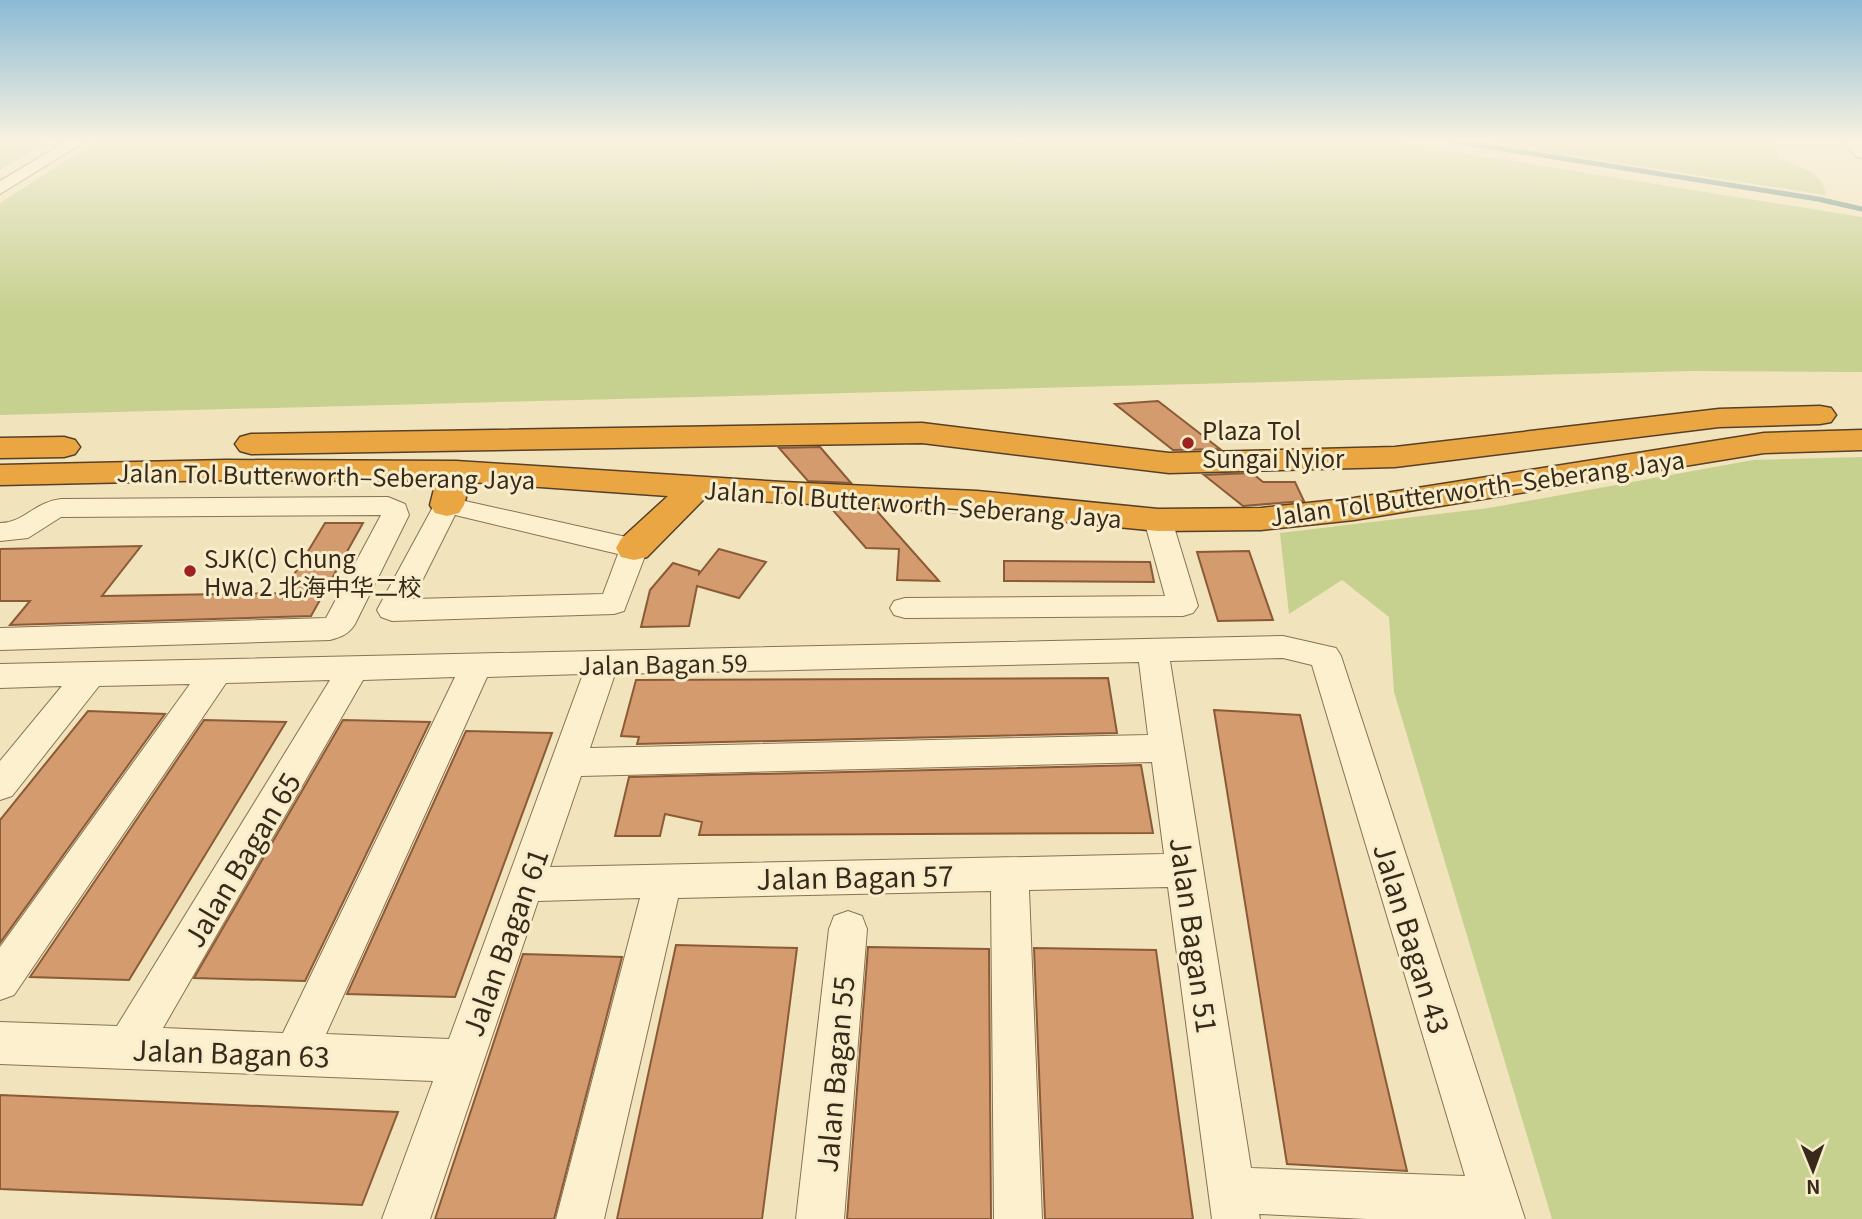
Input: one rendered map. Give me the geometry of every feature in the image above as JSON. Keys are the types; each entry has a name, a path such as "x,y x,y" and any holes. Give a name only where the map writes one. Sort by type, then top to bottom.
{"highway":[{"name":"Jalan Tol Butterworth–Seberang Jaya","path":"0,475 234,457 922,432 1181,463 1395,457 1718,418 1862,414"},
{"name":"Jalan Tol Butterworth–Seberang Jaya","path":"0,448 234,457 696,488 977,502 1158,520 1308,516 1765,443 1862,440"},
{"path":"447,505 456,471"},
{"path":"634,548 696,488"}],"street":[{"path":"0,532 18,532 50,509 61,508 388,505 395,510 395,515 340,624 330,629 0,639"},
{"path":"447,505 634,548 614,604 392,610 447,505"},
{"path":"905,608 1183,606 1158,520"},
{"name":"Jalan Bagan 59","path":"0,676 1283,648 1325,656"},
{"name":"Jalan Bagan 51","path":"1153,652 1234,1205"},
{"name":"Jalan Bagan 43","path":"1325,656 1498,1210"},
{"name":"Jalan Bagan 61","path":"406,1219 603,664"},
{"path":"295,1055 476,666"},
{"name":"Jalan Bagan 65","path":"128,1048 353,669"},
{"path":"0,981 216,672"},
{"path":"0,786 90,675"},
{"path":"568,762 1167,748"},
{"name":"Jalan Bagan 57","path":"525,884 1185,870"},
{"path":"1010,873 1018,1219"},
{"path":"580,1219 663,881"},
{"name":"Jalan Bagan 55","path":"820,1219 848,929"},
{"name":"Jalan Bagan 63","path":"0,1043 462,1061"},
{"path":"1234,1205 1498,1210"}],"green space":[{"path":"8,198 1742,198 1862,217 1862,372 1692,371 0,415 0,203"},
{"path":"1862,457 1862,1219 1552,1219 1394,692 1389,617 1342,580 1289,614 1280,533 1489,508 1753,460"}],"building":[{"path":"1158,401 1220,449 1173,450 1115,404"},
{"path":"820,447 851,483 808,481 779,448"},
{"path":"1252,473 1263,482 1295,482 1304,501 1243,506 1204,475"},
{"path":"831,508 876,510 939,581 897,580 899,549 866,548"},
{"path":"325,523 363,523 311,616 10,625 30,601 0,601 0,549 141,546 102,596 283,593"},
{"path":"719,549 766,562 739,598 697,586 689,626 641,627 650,590 673,563 699,571 699,574"},
{"path":"1249,551 1273,620 1218,621 1197,552"},
{"path":"1004,561 1150,562 1154,582 1004,581"},
{"path":"1108,678 1117,733 637,744 639,737 621,736 636,680"},
{"path":"1214,710 1300,715 1407,1171 1287,1164"},
{"path":"88,711 165,714 0,943 0,820"},
{"path":"204,720 286,722 129,980 30,977"},
{"path":"343,720 430,722 305,981 194,978"},
{"path":"466,731 552,733 455,997 347,994"},
{"path":"1141,765 1153,833 699,835 702,822 665,814 660,836 615,836 629,777"},
{"path":"676,945 797,948 762,1219 617,1219"},
{"path":"868,947 989,949 991,1219 847,1219"},
{"path":"1034,948 1156,950 1193,1219 1045,1219"},
{"path":"523,954 622,957 554,1219 435,1219"},
{"path":"0,1095 398,1112 362,1205 0,1189"}],"waterway":[{"path":"1811,198 1862,209"}],"place":[{"name":"Plaza Tol Sungai Nyior","path":"1188,443"},
{"name":"SJK(C) Chung Hwa 2 北海中华二校","path":"190,571"}]}
